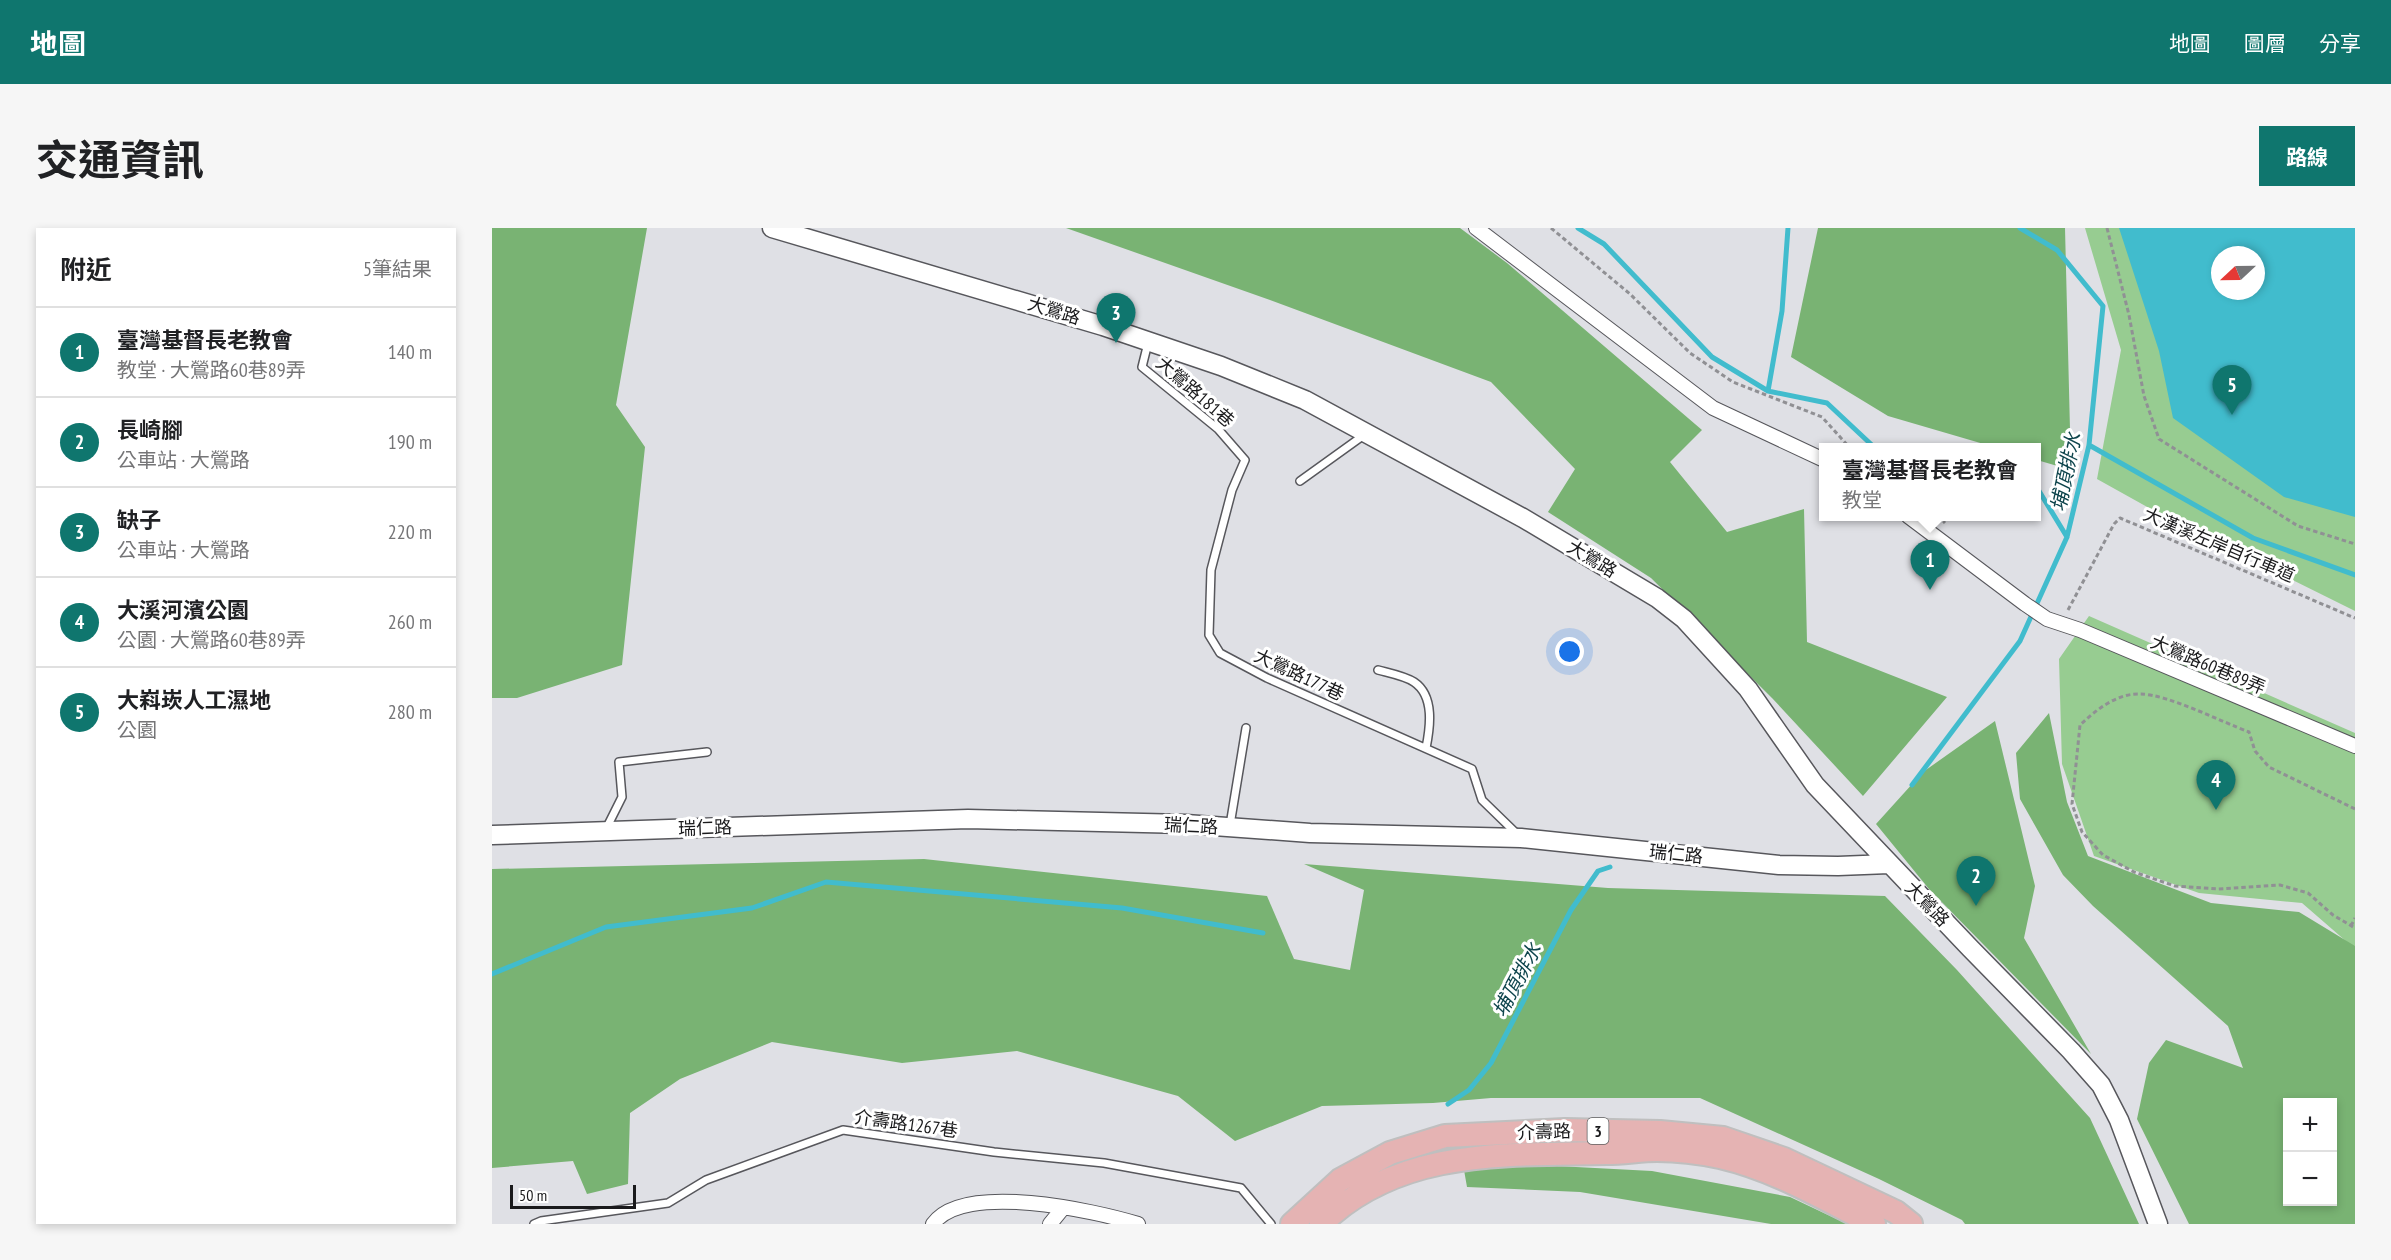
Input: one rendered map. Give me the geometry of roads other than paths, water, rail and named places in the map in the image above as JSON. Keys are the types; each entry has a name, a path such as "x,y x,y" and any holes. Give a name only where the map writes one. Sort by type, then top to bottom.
{"main road":[{"name":"介壽路","path":"1292,1224 1340,1180 1390,1153 1445,1136 1565,1130 1660,1132 1723,1138 1784,1159 1896,1212 1911,1224"},
{"name":"介壽路","path":"1321,1224 1335,1210 1380,1182 1437,1162 1532,1153 1609,1153 1658,1150 1720,1157 1777,1175 1874,1224"}],"street":[{"name":"大鶯路","path":"772,228 983,289 1148,342 1221,366 1305,400 1533,524 1657,598 1684,619 1748,689 1815,785 2101,1085 2119,1120 2158,1224"},
{"path":"1476,228 1713,408 1819,458"},
{"name":"大鶯路60巷89弄","path":"1915,521 2047,618 2355,746"},
{"name":"瑞仁路","path":"492,835 968,819 1186,824 1310,833 1521,838 1779,866 1889,864"},
{"path":"933,1224 956,1207 999,1201 1032,1203 1107,1215 1138,1224"},
{"path":"1050,1224 1063,1208"}],"lane":[{"name":"大鶯路181巷","path":"1148,342 1142,367 1218,429 1245,460"},
{"path":"1300,481 1366,433"},
{"name":"大鶯路177巷","path":"1245,460 1232,490 1211,570 1209,635 1220,653 1267,678 1472,769 1482,800 1521,838"},
{"path":"1378,670 1414,682 1420,688 1426,700 1431,722 1426,748"},
{"path":"1230,828 1246,728"},
{"path":"605,831 622,797 620,762 707,752"},
{"name":"介壽路1267巷","path":"534,1224 541,1221 668,1203 706,1180 843,1130 994,1152 1104,1163 1241,1188 1271,1224"}],"water":[{"path":"2119,228 2355,228 2355,517 2284,497 2173,418 2159,351"}],"waterway":[{"path":"1578,228 1604,244 1712,357 1768,391 1827,403 1870,443"},
{"path":"1768,391 1782,311 1788,228"},
{"name":"埔頂排水","path":"1912,785 2020,641 2067,537 2089,445 2103,306 2057,250 2020,228"},
{"path":"2089,445 2253,538 2355,575"},
{"path":"2041,494 2067,537"},
{"name":"埔頂排水","path":"1448,1104 1469,1090 1491,1063 1571,910 1598,871 1610,867"},
{"path":"492,974 606,927 752,908 826,882 1122,908 1263,933"}],"place":[{"name":"缺子","path":"1116,343"},
{"name":"大嵙崁人工濕地","path":"2232,415"},
{"name":"臺灣基督長老教會","path":"1930,590"},
{"name":"大溪河濱公園","path":"2216,810"},
{"name":"長崎腳","path":"1976,906"}]}
